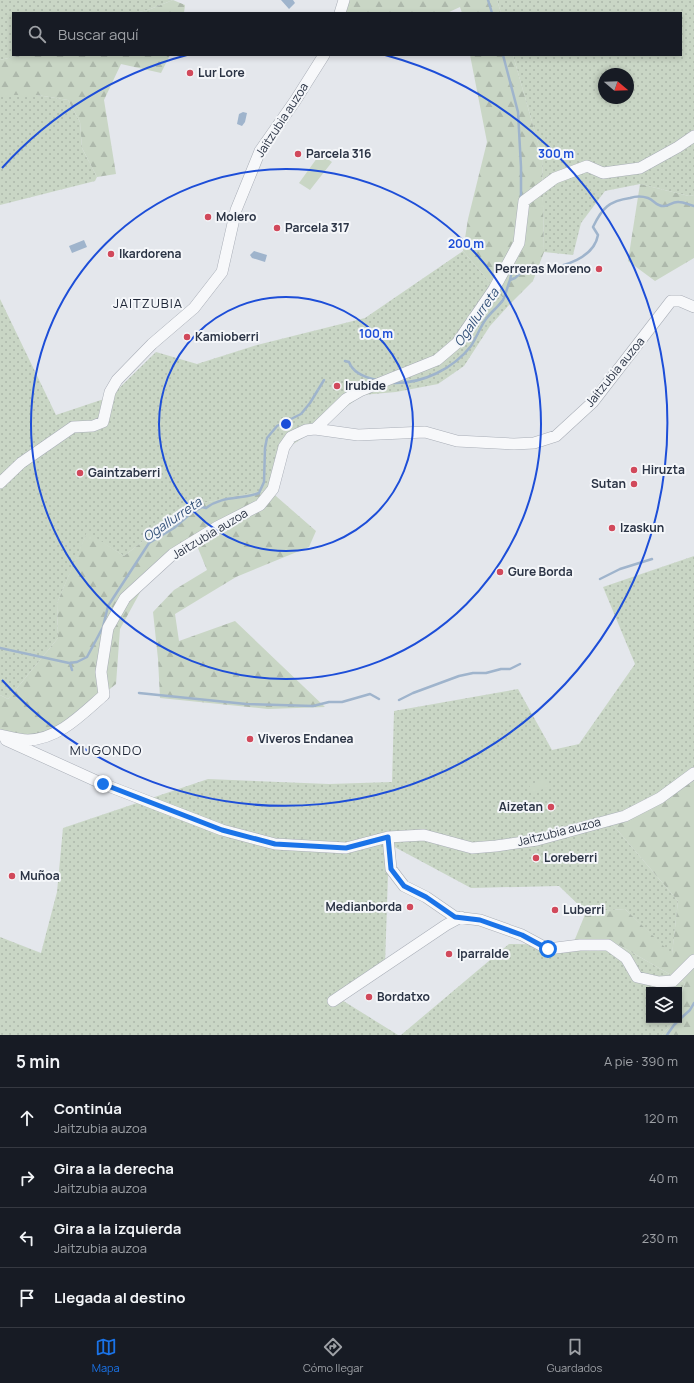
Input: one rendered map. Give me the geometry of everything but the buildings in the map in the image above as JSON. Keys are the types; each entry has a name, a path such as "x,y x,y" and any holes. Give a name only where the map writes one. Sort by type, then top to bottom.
{"street":[{"path":"340,12 344,0"},
{"name":"Jaitzubia auzoa","path":"0,483 21,463 74,427 94,426 104,422 110,392 117,380 152,344 194,308 222,272 236,210 260,151 295,101 323,56"},
{"name":"Jaitzubia auzoa","path":"314,429 346,399 360,391 437,360 457,342 494,289 519,242 524,201 555,178 588,166 603,173 640,168 678,147 694,136"},
{"name":"Jaitzubia auzoa","path":"0,736 26,740 43,738 51,735 66,727 104,695 101,672 108,628 126,598 173,554 217,527 260,505 272,489 284,447 291,437 306,430 314,429 358,435 425,432 457,441 514,444 534,443 541,441 556,436 593,402 671,301 680,301 694,307"},
{"name":"Jaitzubia auzoa","path":"0,736 47,760 103,784 222,830 275,844 346,848 388,837 424,835 472,848 537,840 625,816 660,798 694,773"},
{"path":"388,837 391,869 404,886 426,897 455,917 480,920 522,935 548,949 580,945 608,945 626,958 636,977 659,982 672,982 694,960"},
{"path":"333,1001 446,924 461,917"}],"green space":[{"path":"0,0 173,0 139,12 12,12 12,56 17,56 0,60"},
{"path":"173,0 185,5 184,12 139,12"},
{"path":"348,0 497,0 501,12 462,12 460,7 449,12 345,12"},
{"path":"497,0 694,0 694,195 689,196 640,184 605,191 581,223 573,255 544,252 542,157 513,56 682,56 682,12 501,12"},
{"path":"17,56 170,56 161,73 121,64 104,100 116,174 97,177 82,148 80,122 68,100 37,95 0,95 0,60"},
{"path":"470,56 513,56 542,157 544,252 533,281 509,305 463,251 468,219 487,142"},
{"path":"0,95 37,95 68,100 80,122 82,148 97,177 95,181 0,205"},
{"path":"320,154 332,162 310,190 299,183"},
{"path":"640,184 689,196 694,195 694,258 655,281 628,261"},
{"path":"463,251 509,305 490,326 464,366 438,384 396,392 362,395 325,423 286,449 269,490 188,506 124,556 87,533 57,603 58,638 8,699 0,695 0,299 56,415 110,397 156,352 197,364 257,345 365,318"},
{"path":"269,490 316,531 309,547 236,577 175,614 179,641 235,621 325,707 268,709 160,698 153,612 174,590 207,570 195,541 154,567 120,629 116,684 68,723 44,735 18,735 0,731 0,695 8,699 58,638 57,603 87,532 124,556 188,506"},
{"path":"694,556 694,782 689,776 613,825 678,901 672,955 625,909 586,912 559,886 471,888 389,844 385,965 337,997 398,1035 0,1035 0,937 41,953 57,892 63,828 208,779 329,784 392,782 394,711 518,689 552,750 579,744 635,664 603,587"},
{"path":"689,775 694,782 694,1035 662,1035 671,1023 682,1023 682,992 685,983 619,945 573,944 586,912 625,909 672,954 678,901 613,825"},
{"path":"545,779 548,787 533,793 529,785"},
{"path":"509,944 619,945 685,983 682,992 682,987 646,987 646,1023 671,1023 662,1035 401,1035"}],"water":[{"path":"281,0 293,0 295,3 289,9"},
{"path":"243,112 247,113 245,122 242,126 237,124 239,114"},
{"path":"84,240 87,247 72,253 69,246"},
{"path":"254,251 267,255 265,262 252,258 250,255"}],"waterway":[{"path":"488,0 492,12"},
{"path":"503,56 518,112 521,198"},
{"name":"Ogallurreta","path":"393,383 404,383 426,378 436,374 455,362 471,346 486,319 503,300 510,280 515,278 524,270 528,272 560,266 577,260 591,250 598,235 593,227 603,210 611,203 639,196 648,198 662,206 677,202 683,202 694,206"},
{"path":"510,280 513,266"},
{"name":"Ogallurreta","path":"345,361 349,362 357,372 377,380"},
{"name":"Ogallurreta","path":"0,648 69,663 77,662 87,657 103,627 108,606 149,543 174,528 190,514 202,507 206,508 225,499 259,493 264,482 265,448 267,438 277,426 301,414 310,403 324,380"},
{"name":"Ogallurreta","path":"600,579 620,569 652,559"},
{"name":"Ogallurreta","path":"70,663 72,670"},
{"name":"Ogallurreta","path":"399,700 413,693 459,676 473,673 486,673 501,669 510,669 520,664"},
{"name":"Ogallurreta","path":"139,693 246,704 313,706 329,702 342,702 370,694 379,699"},
{"path":"682,1017 690,1010 694,1003"},
{"path":"667,1035 676,1023"}],"place":[{"name":"Lur Lore","path":"190,73"},
{"name":"Parcela 316","path":"298,154"},
{"name":"Molero","path":"208,217"},
{"name":"Parcela 317","path":"277,228"},
{"name":"Ikardorena","path":"111,254"},
{"name":"Perreras Moreno","path":"599,269"},
{"name":"Kamioberri","path":"187,337"},
{"name":"Irubide","path":"337,386"},
{"name":"Hiruzta","path":"634,470"},
{"name":"Gaintzaberri","path":"80,473"},
{"name":"Sutan","path":"634,484"},
{"name":"Izaskun","path":"612,528"},
{"name":"Gure Borda","path":"500,572"},
{"name":"Viveros Endanea","path":"250,739"},
{"name":"Aizetan","path":"551,807"},
{"name":"Loreberri","path":"536,858"},
{"name":"Muñoa","path":"12,876"},
{"name":"Medianborda","path":"410,907"},
{"name":"Luberri","path":"555,910"},
{"name":"Iparralde","path":"449,954"},
{"name":"Bordatxo","path":"369,997"}],"district":[{"name":"JAITZUBIA","path":"148,303"},
{"name":"MUGONDO","path":"106,750"}],"route":[{"path":"103,784 222,830 275,844 346,848 388,837 391,869 404,886 426,897 455,917 480,920 522,935 548,949"}]}
